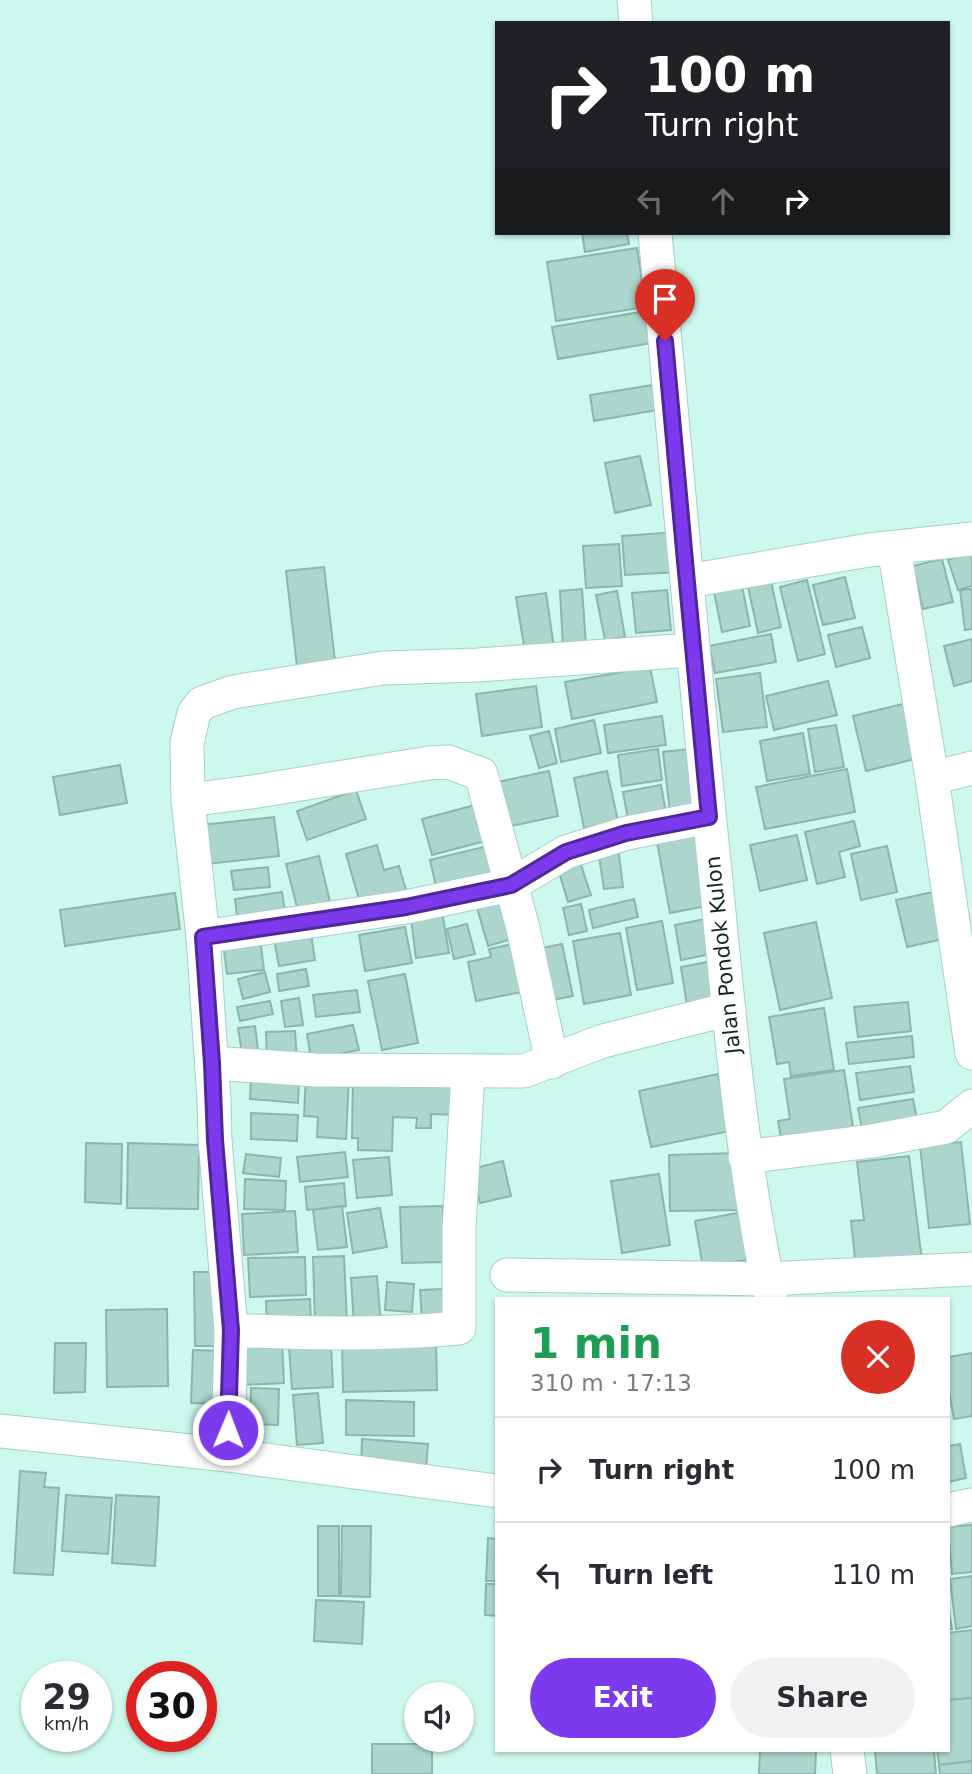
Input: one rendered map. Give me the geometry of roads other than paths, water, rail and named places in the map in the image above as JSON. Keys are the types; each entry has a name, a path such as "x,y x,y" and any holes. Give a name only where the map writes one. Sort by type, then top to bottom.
{"street":[{"path":"634,0 636,21"},
{"name":"Jalan Pondok Kulon","path":"655,235 692,650 729,1009 745,1157 769,1289"},
{"path":"688,582 894,548 972,539"},
{"path":"894,548 932,778 972,1053"},
{"path":"228,1455 231,1330 215,1140 203,937 188,800 187,743 194,713 202,702 212,697 383,668 478,665 692,650"},
{"path":"188,800 429,763 449,762 481,775 511,885 552,1062"},
{"path":"932,778 972,768"},
{"path":"203,937 406,907 511,885 566,852 626,833 709,817"},
{"path":"212,1063 316,1070 524,1071 603,1041 729,1009"},
{"path":"231,1330 351,1333 459,1328 460,1229 468,1072"},
{"path":"745,1157 872,1141 946,1127 972,1107"},
{"path":"507,1275 769,1289 972,1269"},
{"path":"0,1430 228,1455 495,1491"},
{"path":"950,1510 972,1505"},
{"path":"847,1752 850,1774"}]}
